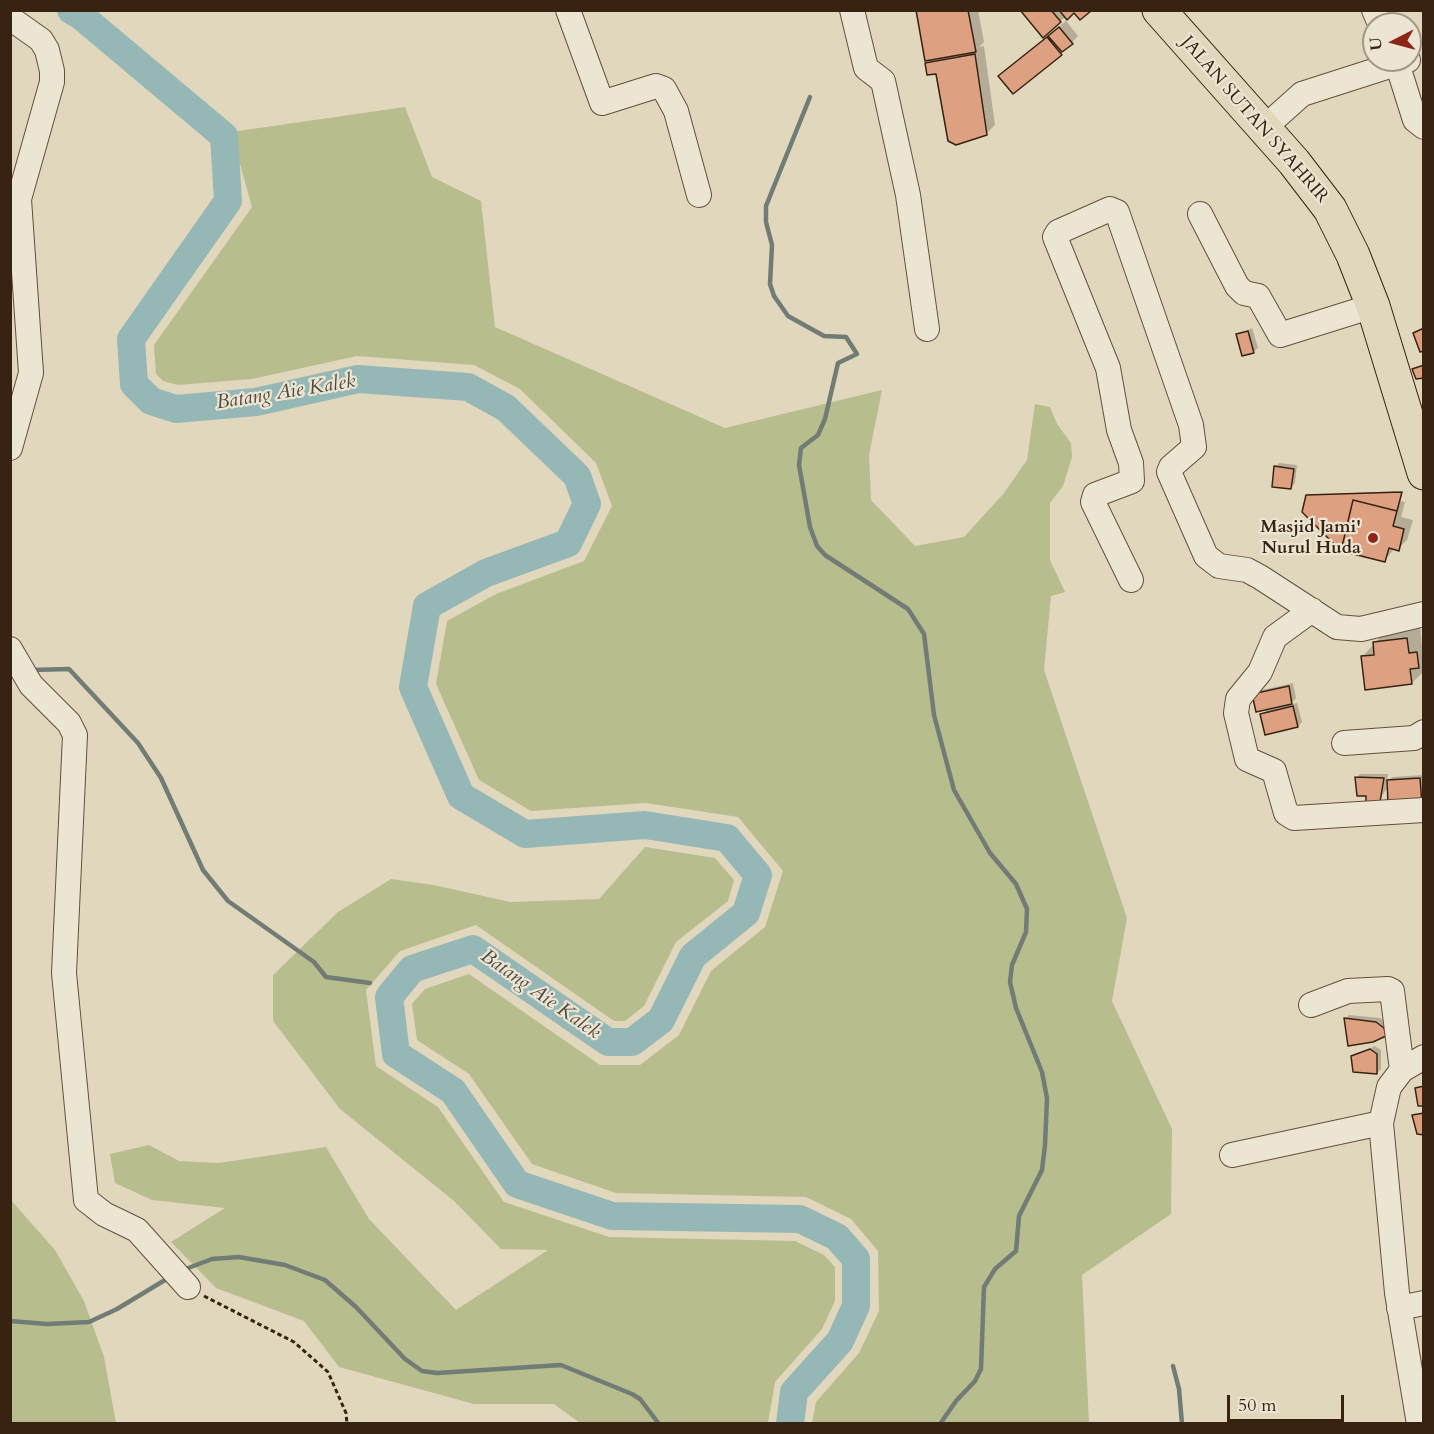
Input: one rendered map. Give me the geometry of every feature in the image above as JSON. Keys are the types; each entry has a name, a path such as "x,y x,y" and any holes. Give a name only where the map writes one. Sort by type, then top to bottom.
{"highway":[{"name":"JALAN SUTAN SYAHRIR","path":"1159,10 1264,128 1330,209 1353,255 1373,306 1424,473"}],"street":[{"path":"568,10 602,103 656,86 664,89 676,111 699,195"},
{"path":"852,10 866,68 883,81 908,195 927,329"},
{"path":"10,18 41,40 47,50 52,71 52,82 19,199 31,373 10,448"},
{"path":"1264,128 1302,94 1369,72"},
{"path":"1405,72 1416,120 1424,127"},
{"path":"1131,580 1093,502 1095,495 1132,481 1131,463 1119,430 1108,368 1055,237 1058,232 1110,209 1117,212 1191,425 1194,447 1171,467 1169,472 1206,556 1220,566 1247,570 1337,627 1361,629 1424,614"},
{"path":"1200,214 1237,286 1244,293 1258,296 1280,335 1373,306"},
{"path":"1312,610 1275,637 1260,672 1238,699 1236,713 1247,759 1275,771 1286,813 1294,818 1424,810"},
{"path":"13,653 31,685 69,723 75,735 64,973 86,1200 104,1214 137,1230 188,1287"},
{"path":"1344,743 1414,738 1424,732"},
{"path":"1311,1005 1348,991 1388,989 1392,992 1402,1070"},
{"path":"1419,1424 1399,1308 1381,1123 1389,1088 1402,1070 1424,1056"},
{"path":"1232,1155 1381,1123"},
{"path":"1399,1308 1424,1303"}],"path":[{"path":"188,1287 294,1342 328,1372 346,1413 347,1424"}],"green space":[{"path":"405,107 432,177 481,201 495,327 725,428 882,390 869,455 871,500 915,546 964,537 1004,493 1027,460 1035,404 1050,407 1057,424 1071,443 1072,457 1063,486 1050,503 1050,560 1065,592 1051,596 1044,670 1127,918 1112,1001 1172,1129 1171,1214 1082,1275 1089,1423 812,1423 816,1402 859,1353 879,1311 878,1251 851,1219 806,1197 616,1193 532,1164 469,1074 417,1040 412,1004 425,989 469,974 600,1065 640,1065 679,1035 711,971 765,927 783,871 738,817 646,803 531,811 479,780 436,684 447,621 496,594 584,561 612,506 596,463 520,389 474,365 357,356 252,379 178,385 163,381 156,374 154,345 252,207 231,132"},
{"path":"645,847 715,858 734,880 728,901 676,942 644,1006 625,1021 614,1021 476,925 400,951 366,990 376,1066 438,1107 504,1202 609,1237 795,1241 824,1255 835,1267 835,1301 822,1329 775,1382 768,1423 580,1423 554,1404 474,1404 339,1367 304,1321 216,1288 171,1242 225,1208 152,1200 115,1183 110,1154 149,1145 179,1161 219,1163 326,1147 369,1219 456,1310 548,1250 501,1249 454,1201 340,1109 273,1021 273,975 338,912 391,879 434,885 510,902 599,899"},
{"path":"10,1199 55,1250 84,1301 104,1357 116,1423 11,1423"}],"building":[{"path":"916,10 968,10 976,52 925,61"},
{"path":"1020,10 1051,10 1061,22 1043,38"},
{"path":"1059,10 1091,11 1080,20 1074,13 1067,20"},
{"path":"1059,27 1073,44 1062,52 1048,36"},
{"path":"1047,37 1062,55 1013,94 998,76"},
{"path":"975,54 987,135 956,145 948,141 936,74 927,75 925,63"},
{"path":"1424,328 1424,351 1420,352 1413,333"},
{"path":"1248,331 1254,353 1242,356 1236,334"},
{"path":"1424,365 1424,378 1416,379 1412,369"},
{"path":"1274,466 1294,469 1291,489 1272,487"},
{"path":"1402,492 1397,511 1353,500 1341,551 1302,512 1306,495"},
{"name":"Masjid Jami' Nurul Huda","path":"1353,500 1397,511 1393,526 1404,529 1399,551 1389,548 1385,562 1341,551"},
{"path":"1407,638 1409,653 1417,652 1419,668 1410,669 1412,684 1365,690 1361,656 1374,655 1373,642"},
{"path":"1289,686 1292,704 1256,712 1252,694"},
{"path":"1293,706 1298,727 1265,735 1260,714"},
{"path":"1355,777 1384,778 1380,802 1366,805 1366,796 1357,796"},
{"path":"1420,778 1422,805 1388,804 1387,780"},
{"path":"1344,1018 1376,1022 1384,1028 1386,1036 1373,1042 1348,1046"},
{"path":"1370,1049 1377,1054 1377,1074 1353,1072 1351,1056"},
{"path":"1424,1086 1424,1106 1418,1106 1415,1088"},
{"path":"1424,1113 1424,1135 1417,1134 1412,1115"}],"waterway":[{"name":"Batang Aie Kalek","path":"71,10 224,136 228,201 131,339 134,384 151,401 176,409 256,402 358,379 468,387 506,408 577,476 587,504 568,543 486,573 427,606 413,687 461,796 525,834 645,825 727,838 758,875 746,913 693,956 661,1020 632,1042 608,1042 473,949 412,969 389,997 396,1054 453,1091 517,1184 612,1216 800,1219 837,1237 856,1259 856,1306 840,1341 794,1392 790,1424"},
{"path":"810,97 766,206 766,222 772,245 770,284 774,296 788,316 824,336 846,337 857,354 838,363 825,419 818,435 801,448 799,465 810,527 817,546 825,555 908,609 924,634 934,715 954,790 990,853 1016,884 1027,909 1026,932 1012,965 1010,982 1016,1008 1042,1072 1047,1098 1042,1170 1019,1216 1016,1251 995,1269 984,1287 981,1369 975,1381 956,1401 940,1424"},
{"path":"31,670 69,669 138,743 161,778 203,870 228,901 314,962 326,977 370,983"},
{"path":"183,1270 212,1259 239,1257 285,1265 325,1280 356,1307 405,1359 422,1371 437,1373 561,1365 632,1394 640,1399 659,1424"},
{"path":"10,1321 47,1324 89,1322 117,1309 170,1277"},
{"path":"1173,1366 1179,1389 1182,1424"}],"place":[{"name":"Masjid Jami' Nurul Huda","path":"1373,538"}]}
